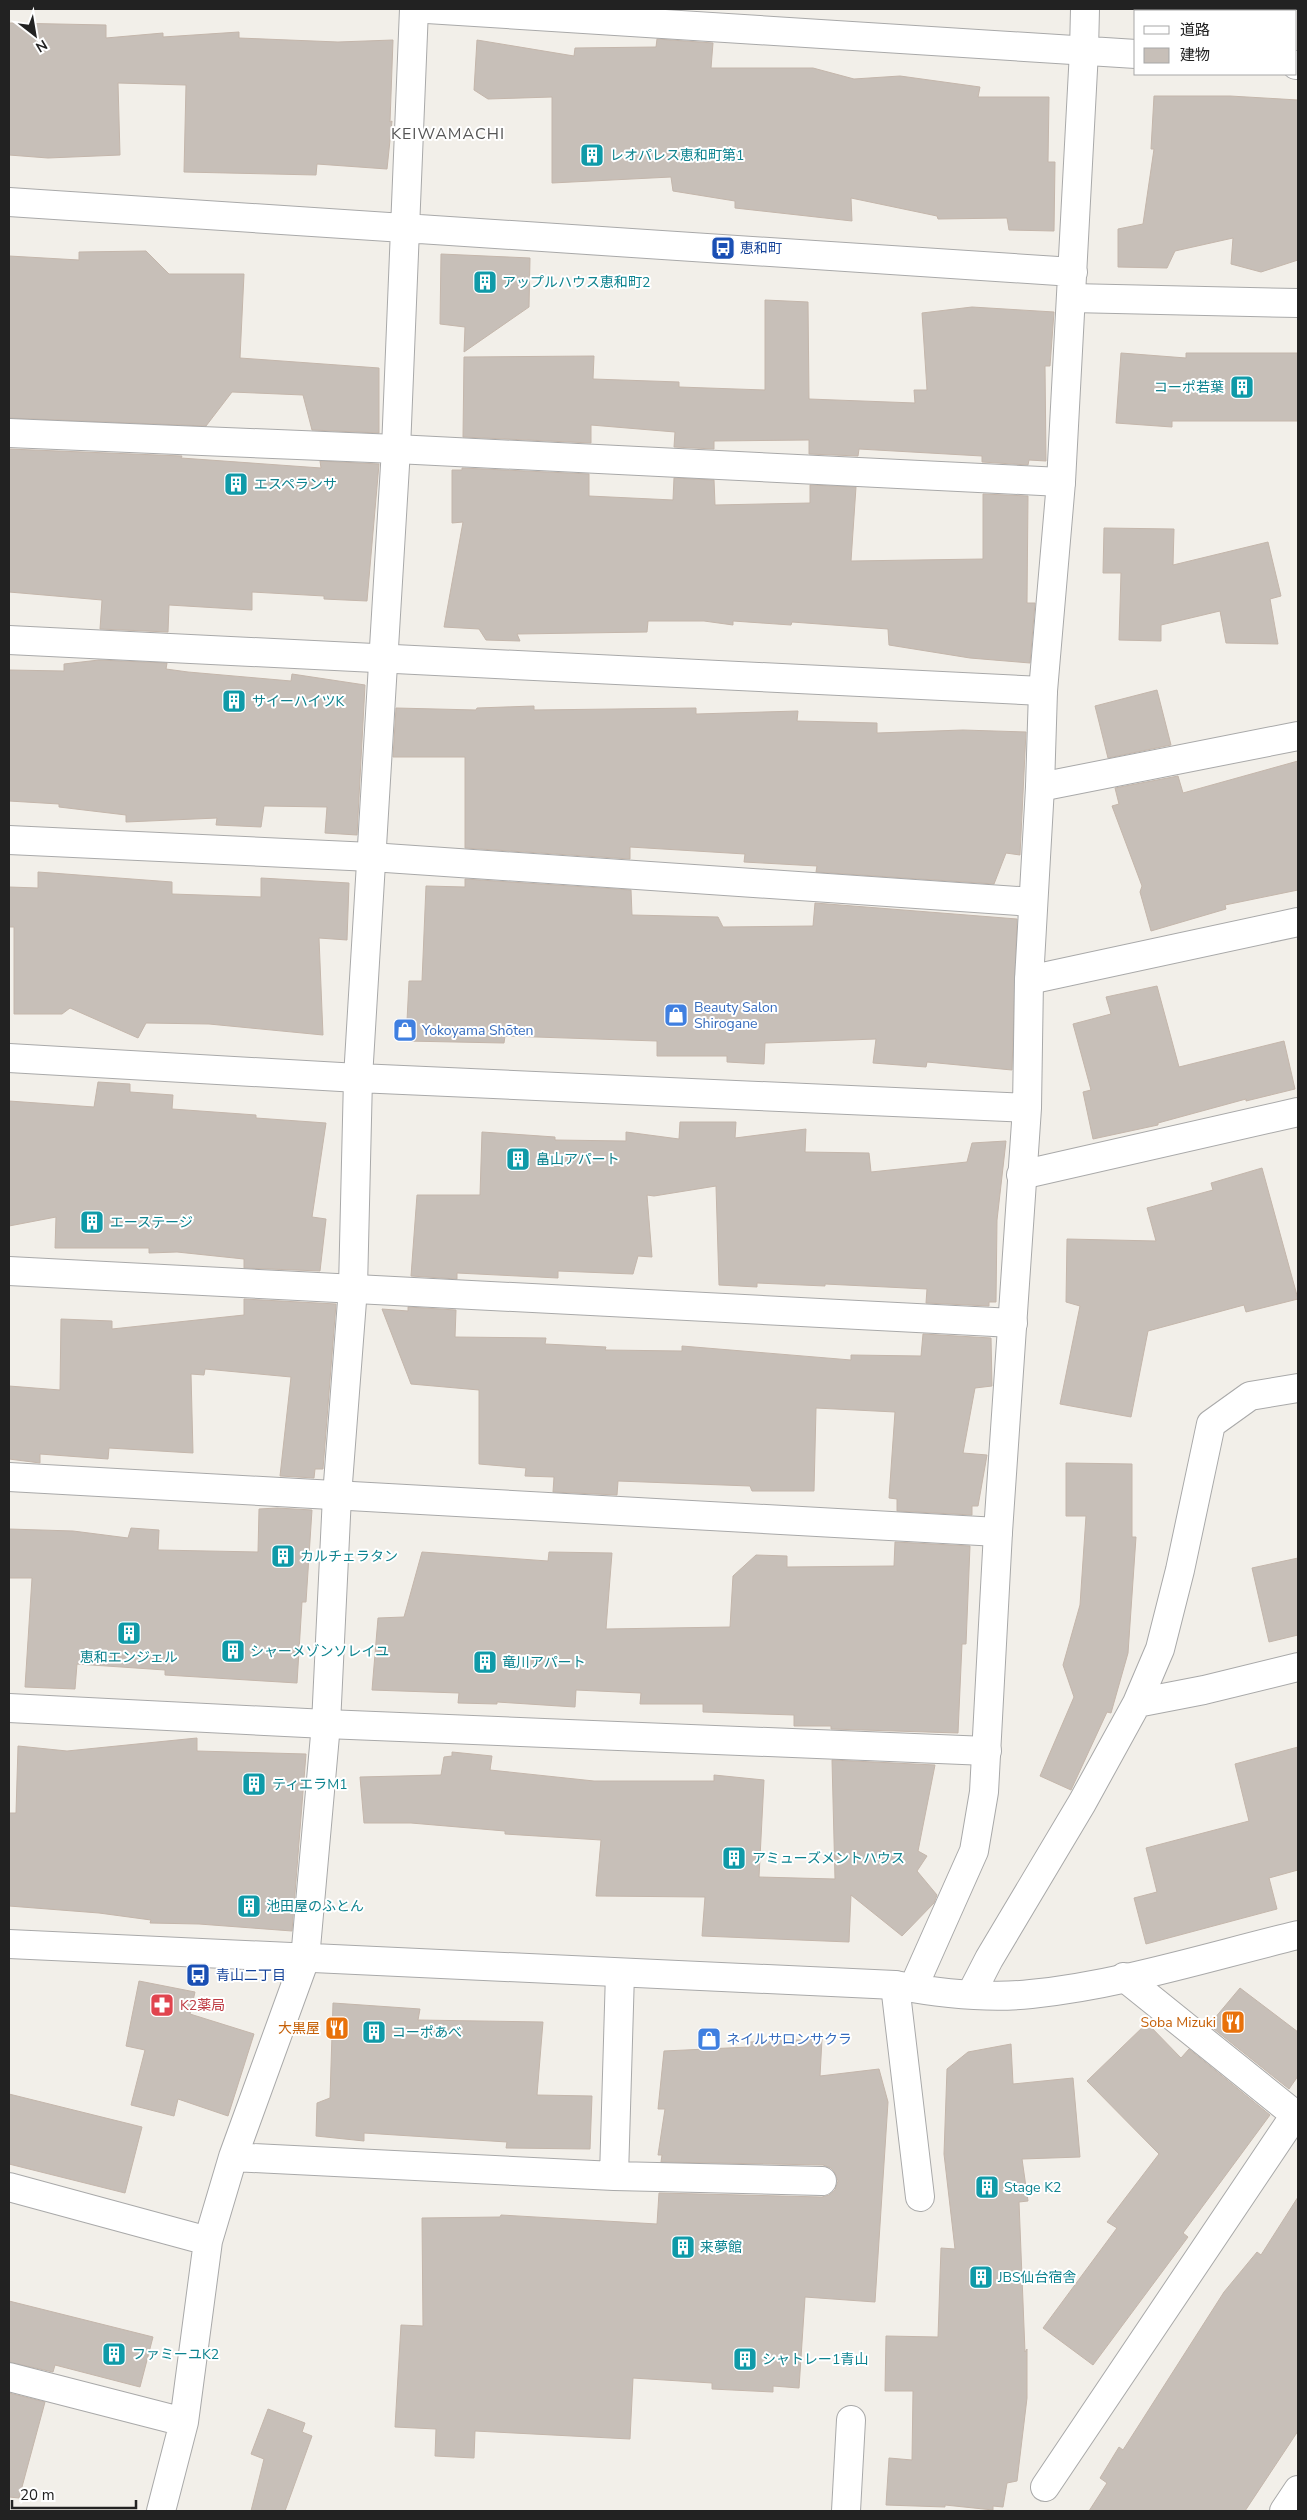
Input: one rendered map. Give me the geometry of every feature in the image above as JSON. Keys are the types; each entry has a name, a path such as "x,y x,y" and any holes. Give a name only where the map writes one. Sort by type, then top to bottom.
{"street":[{"path":"161,2511 184,2422 208,2241 233,2157 305,1959 326,1724 337,1496 352,1288 358,1078 396,449 414,9"},
{"path":"427,9 1134,54"},
{"path":"920,2196 904,1986 974,1851 987,1751 998,1532 1027,1108 1029,980 1040,787 1043,691 1061,482 1085,9"},
{"path":"9,202 404,226 1073,272"},
{"path":"1071,298 1298,303"},
{"path":"9,433 396,449 1061,482"},
{"path":"9,640 1043,691"},
{"path":"1040,787 1298,736"},
{"path":"9,840 371,857 1033,902"},
{"path":"1029,980 1298,922"},
{"path":"9,1058 358,1078 1027,1108"},
{"path":"1021,1175 1298,1112"},
{"path":"9,1272 1013,1323"},
{"path":"971,1994 988,1959 1082,1803 1137,1703 1160,1649 1180,1570 1211,1424 1250,1396 1298,1388"},
{"path":"9,1477 998,1532"},
{"path":"1137,1703 1204,1690 1298,1667"},
{"path":"9,1708 326,1724 987,1751"},
{"path":"9,1944 904,1986 971,1994 1029,1994 1087,1986 1298,1935"},
{"path":"614,2176 620,1973"},
{"path":"1044,2486 1296,2116 1124,1977"},
{"path":"233,2157 614,2176 822,2181"},
{"path":"9,2187 208,2241"},
{"path":"9,2377 184,2422"},
{"path":"846,2511 851,2420"},
{"path":"1284,2511 1298,2490"}],"building":[{"path":"9,23 106,25 106,38 163,33 163,37 239,32 239,38 338,42 393,40 390,122 392,121 387,169 317,164 316,175 184,172 186,85 118,83 120,155 48,158 9,155"},
{"path":"657,39 713,43 711,68 813,68 854,79 900,76 980,87 978,97 1049,97 1048,162 1055,162 1054,231 1009,230 1007,218 938,219 937,216 851,198 852,221 735,208 735,201 673,191 671,177 552,183 552,97 488,99 474,90 477,40 574,56 575,48 656,47"},
{"path":"1154,96 1230,96 1298,100 1298,260 1261,272 1231,264 1233,238 1175,251 1167,268 1118,267 1118,229 1143,224 1154,149 1151,149"},
{"path":"146,251 169,274 244,274 240,358 379,368 379,433 312,430 303,395 232,392 206,426 9,418 9,256 79,260 79,252"},
{"name":"アップルハウス恵和町2","path":"441,254 530,258 529,307 464,352 465,327 440,324"},
{"path":"765,300 808,302 809,399 915,403 914,390 927,390 922,313 972,307 1054,312 1050,366 1045,366 1046,461 1029,460 1028,465 982,462 982,456 859,449 858,456 809,454 809,440 714,441 714,449 674,447 675,432 591,425 591,443 463,437 464,357 594,356 593,379 679,382 679,387 765,390"},
{"name":"コーポ若葉","path":"1121,353 1186,358 1186,353 1298,353 1298,421 1172,421 1172,427 1116,423"},
{"path":"9,449 182,456 181,458 321,468 320,461 379,464 367,601 324,599 324,596 252,592 252,610 169,605 168,632 100,629 102,600 9,592"},
{"path":"462,468 589,474 589,496 673,500 674,478 714,480 715,505 810,503 810,485 856,487 851,561 983,559 983,494 1028,496 1027,603 1035,603 1030,663 970,658 889,645 888,629 792,622 791,625 733,621 733,625 704,621 648,621 647,632 517,634 520,641 486,640 479,629 444,627 463,522 452,523 452,470 462,470"},
{"path":"1104,528 1174,529 1173,565 1268,542 1281,596 1270,599 1278,644 1226,643 1220,611 1161,625 1161,641 1119,640 1121,573 1103,573"},
{"path":"99,660 167,663 166,669 291,681 292,674 365,685 357,835 325,833 327,807 264,806 261,827 216,825 217,818 126,822 126,815 59,807 59,804 9,801 9,670 64,671 64,664"},
{"path":"1157,690 1171,745 1108,758 1095,706"},
{"path":"534,706 534,710 696,708 696,714 798,711 797,721 877,723 877,733 963,730 1026,732 1020,855 1006,853 994,884 816,872 817,866 744,862 745,854 630,847 630,859 465,848 465,757 393,757 396,708 476,710 477,708"},
{"path":"1298,761 1298,890 1225,905 1226,909 1151,931 1140,892 1142,886 1112,806 1119,804 1115,788 1178,776 1183,793"},
{"path":"38,872 172,882 172,894 261,897 261,878 349,883 347,940 319,938 323,1035 209,1024 146,1023 138,1038 70,1008 62,1014 14,1014 14,927 9,927 9,887 38,888"},
{"path":"465,879 631,890 632,915 718,917 723,927 813,926 815,903 1017,919 1012,1070 927,1062 926,1067 873,1063 876,1039 765,1043 764,1064 727,1062 727,1056 657,1056 657,1041 505,1036 504,1043 406,1041 409,981 422,981 426,886 465,887"},
{"path":"1157,986 1179,1067 1284,1041 1295,1089 1246,1101 1246,1099 1158,1123 1158,1125 1093,1139 1083,1092 1091,1090 1073,1024 1111,1014 1106,997"},
{"path":"98,1082 130,1084 130,1092 173,1095 172,1109 256,1115 256,1118 326,1123 312,1217 326,1219 320,1271 244,1268 244,1259 177,1252 149,1253 149,1248 55,1248 56,1217 9,1226 9,1101 94,1107"},
{"path":"680,1122 736,1122 735,1138 806,1129 805,1152 869,1153 871,1172 967,1162 972,1143 1006,1141 997,1220 996,1302 989,1302 989,1306 926,1303 927,1289 825,1284 825,1286 757,1283 757,1287 719,1285 716,1186 654,1196 647,1195 652,1257 638,1256 633,1274 558,1271 558,1278 457,1273 457,1279 411,1276 417,1195 480,1195 482,1132 555,1137 555,1140 626,1141 626,1132 679,1139"},
{"path":"1262,1168 1298,1299 1246,1312 1244,1305 1148,1331 1131,1417 1060,1404 1080,1306 1066,1302 1067,1239 1156,1241 1147,1208 1213,1190 1211,1183"},
{"path":"244,1299 336,1304 323,1469 315,1469 314,1478 280,1476 291,1377 205,1369 204,1375 191,1374 193,1453 109,1448 108,1459 40,1454 40,1463 9,1459 9,1386 60,1390 61,1319 112,1321 112,1329 244,1315"},
{"path":"408,1307 456,1310 455,1337 546,1338 545,1344 606,1347 605,1350 682,1351 682,1346 851,1360 851,1355 921,1356 923,1334 991,1338 992,1386 975,1388 963,1453 987,1455 978,1506 972,1506 972,1515 897,1511 897,1499 889,1498 895,1412 816,1408 814,1491 752,1491 750,1486 618,1481 617,1495 553,1492 554,1477 525,1476 526,1468 479,1464 479,1390 411,1384 382,1309 408,1311"},
{"path":"1066,1463 1132,1464 1132,1537 1136,1537 1128,1653 1111,1713 1107,1712 1071,1790 1040,1776 1074,1697 1063,1665 1080,1605 1086,1516 1066,1516"},
{"path":"259,1509 312,1510 306,1602 302,1602 297,1683 165,1675 165,1670 77,1664 75,1689 25,1687 32,1578 9,1578 9,1529 73,1531 128,1538 131,1528 159,1530 158,1550 258,1552"},
{"path":"895,1542 970,1546 966,1644 962,1644 958,1733 831,1729 831,1726 794,1726 794,1715 703,1712 703,1704 640,1704 641,1693 576,1690 575,1707 497,1702 497,1704 458,1703 459,1693 372,1690 378,1618 404,1617 422,1552 548,1561 549,1552 612,1553 606,1629 730,1627 733,1576 756,1555 787,1556 787,1567 894,1566"},
{"path":"1298,1558 1298,1635 1269,1642 1252,1568"},
{"path":"197,1738 197,1751 306,1754 292,1931 199,1924 150,1923 151,1920 99,1913 9,1906 9,1813 16,1813 18,1746 67,1751"},
{"path":"1298,1747 1298,1870 1269,1878 1277,1909 1146,1944 1134,1898 1157,1892 1146,1848 1249,1821 1235,1764"},
{"path":"452,1752 492,1756 490,1770 594,1781 714,1781 714,1775 764,1780 759,1877 835,1879 832,1760 935,1765 918,1851 927,1856 917,1871 937,1895 934,1903 902,1936 851,1895 849,1942 702,1936 705,1897 596,1896 601,1840 505,1834 505,1831 411,1823 364,1823 360,1777 441,1775 444,1757 452,1756"},
{"path":"139,1981 195,1992 190,2014 254,2034 228,2116 178,2099 174,2116 131,2105 145,2050 126,2046"},
{"path":"1240,1988 1298,2032 1298,2076 1289,2089 1209,2025"},
{"path":"333,2003 420,2009 418,2020 543,2022 537,2095 592,2096 590,2149 506,2148 507,2142 364,2133 364,2141 316,2136 317,2103 330,2098"},
{"path":"1147,2023 1181,2058 1189,2049 1270,2115 1183,2233 1188,2237 1093,2365 1043,2328 1117,2228 1107,2222 1159,2154 1087,2081"},
{"path":"822,2039 820,2076 879,2069 888,2102 875,2302 805,2297 799,2388 773,2386 773,2392 712,2389 712,2383 633,2378 630,2439 475,2431 474,2458 435,2456 436,2429 395,2427 401,2325 423,2326 422,2218 500,2217 501,2215 657,2224 659,2193 822,2197 829,2195 835,2190 838,2181 831,2168 823,2165 661,2162 662,2155 658,2155 665,2109 658,2109 664,2051 749,2047 749,2042"},
{"path":"1011,2044 1013,2084 1073,2078 1080,2157 1022,2159 1028,2201 1019,2202 1025,2352 1027,2349 1027,2398 1017,2481 1007,2483 1003,2507 993,2506 993,2510 945,2505 945,2507 886,2505 889,2458 912,2460 913,2391 885,2391 886,2336 938,2337 941,2248 955,2249 944,2154 947,2069 968,2052"},
{"path":"9,2094 142,2127 125,2193 9,2164"},
{"path":"1298,2197 1298,2431 1245,2511 1089,2511 1107,2483 1100,2478 1119,2447 1123,2450 1224,2292 1257,2252 1261,2255"},
{"path":"9,2301 153,2337 140,2387 55,2365 53,2372 9,2362"},
{"path":"9,2393 45,2402 19,2498 9,2497"},
{"path":"268,2409 305,2423 302,2432 312,2436 285,2511 251,2511 264,2459 251,2454"}],"place":[{"name":"レオパレス恵和町第1","path":"592,155"},
{"name":"恵和町","path":"723,248"},
{"name":"アップルハウス恵和町2","path":"485,282"},
{"name":"コーポ若葉","path":"1242,387"},
{"name":"エスペランサ","path":"236,484"},
{"name":"サイーハイツK","path":"234,701"},
{"name":"Beauty Salon Shirogane","path":"676,1015"},
{"name":"Yokoyama Shōten","path":"405,1030"},
{"name":"畠山アパート","path":"518,1159"},
{"name":"エーステージ","path":"92,1222"},
{"name":"カルチェラタン","path":"283,1556"},
{"name":"恵和エンジェル","path":"129,1633"},
{"name":"シャーメゾンソレイユ","path":"233,1651"},
{"name":"竜川アパート","path":"485,1662"},
{"name":"ティエラM1","path":"254,1784"},
{"name":"アミューズメントハウス","path":"734,1858"},
{"name":"池田屋のふとん","path":"249,1906"},
{"name":"青山二丁目","path":"198,1975"},
{"name":"K2薬局","path":"162,2005"},
{"name":"Soba Mizuki","path":"1233,2022"},
{"name":"大黒屋","path":"337,2028"},
{"name":"コーポあべ","path":"374,2032"},
{"name":"ネイルサロンサクラ","path":"709,2039"},
{"name":"Stage K2","path":"987,2187"},
{"name":"来夢館","path":"683,2247"},
{"name":"JBS仙台宿舎","path":"981,2277"},
{"name":"ファミーユK2","path":"114,2354"},
{"name":"シャトレー1青山","path":"745,2359"}],"district":[{"name":"KEIWAMACHI","path":"448,134"}]}
